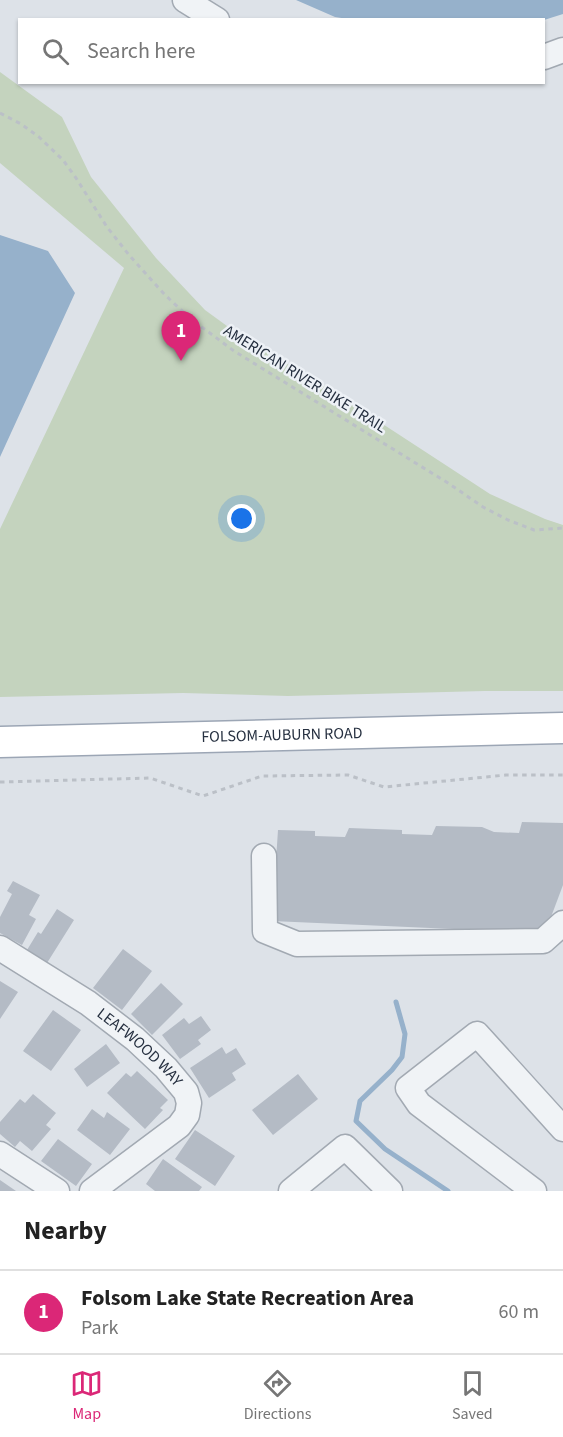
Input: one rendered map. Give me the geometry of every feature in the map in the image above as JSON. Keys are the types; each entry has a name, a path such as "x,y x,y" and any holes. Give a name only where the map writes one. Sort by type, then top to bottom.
{"main road":[{"name":"FOLSOM-AUBURN ROAD","path":"0,742 563,728"}],"street":[{"path":"185,0 214,18"},
{"path":"545,56 563,51"},
{"path":"264,856 265,931 297,944 543,941 563,923"},
{"name":"LEAFWOOD WAY","path":"0,948 88,1003 135,1039 166,1068 186,1092 189,1103 187,1115 179,1126 92,1191"},
{"path":"534,1191 419,1104 408,1088 477,1034 563,1129"},
{"path":"291,1191 345,1147 390,1191"},
{"path":"0,1154 57,1191"}],"path":[{"name":"AMERICAN RIVER BIKE TRAIL","path":"0,113 39,137 63,160 107,227 129,255 165,295 191,319 234,351 483,507 534,530 563,528"},
{"path":"0,782 150,778 203,796 262,776 348,775 384,788 506,775 563,775"}],"green space":[{"path":"0,72 62,117 91,177 156,258 205,310 238,334 326,387 490,494 563,525 563,691 288,696 183,693 0,697 0,529 124,268 0,163"}],"water":[{"path":"296,0 563,0 563,14 545,20 335,17"},
{"path":"0,235 48,251 75,293 0,457"}],"building":[{"path":"522,822 563,823 563,885 545,933 272,921 278,830 315,831 315,836 345,837 349,828 402,830 402,834 432,835 436,826 482,827 494,832 519,833"},
{"path":"13,881 40,895 29,915 36,919 22,945 0,933 0,917 12,894 7,891"},
{"path":"57,909 74,920 47,963 27,950 38,932 41,934"},
{"path":"123,949 152,971 122,1010 93,988"},
{"path":"0,981 18,992 0,1019"},
{"path":"161,983 183,1004 152,1035 131,1014"},
{"path":"53,1010 81,1030 51,1071 23,1051"},
{"path":"201,1016 211,1030 198,1040 201,1044 180,1059 162,1035 184,1018 189,1024"},
{"path":"106,1044 120,1063 87,1087 74,1069"},
{"path":"222,1047 226,1054 236,1048 246,1064 232,1073 236,1080 209,1098 190,1068"},
{"path":"137,1071 168,1100 160,1108 163,1110 145,1129 107,1093 126,1073 131,1077"},
{"path":"298,1074 318,1099 273,1135 252,1110"},
{"path":"33,1094 56,1113 46,1125 51,1129 32,1151 20,1141 15,1147 0,1134 0,1122 20,1099 25,1103"},
{"path":"92,1109 104,1118 107,1112 130,1129 110,1155 77,1130"},
{"path":"195,1130 235,1156 215,1186 175,1159"},
{"path":"58,1139 92,1164 76,1186 41,1161"},
{"path":"163,1159 202,1187 199,1191 155,1191 146,1184"},
{"path":"0,1180 16,1191 0,1191"}],"waterway":[{"path":"396,1002 405,1034 402,1057 360,1101 356,1121 385,1149 448,1191"}],"place":[{"name":"Folsom Lake State Recreation Area","path":"181,361"}]}
